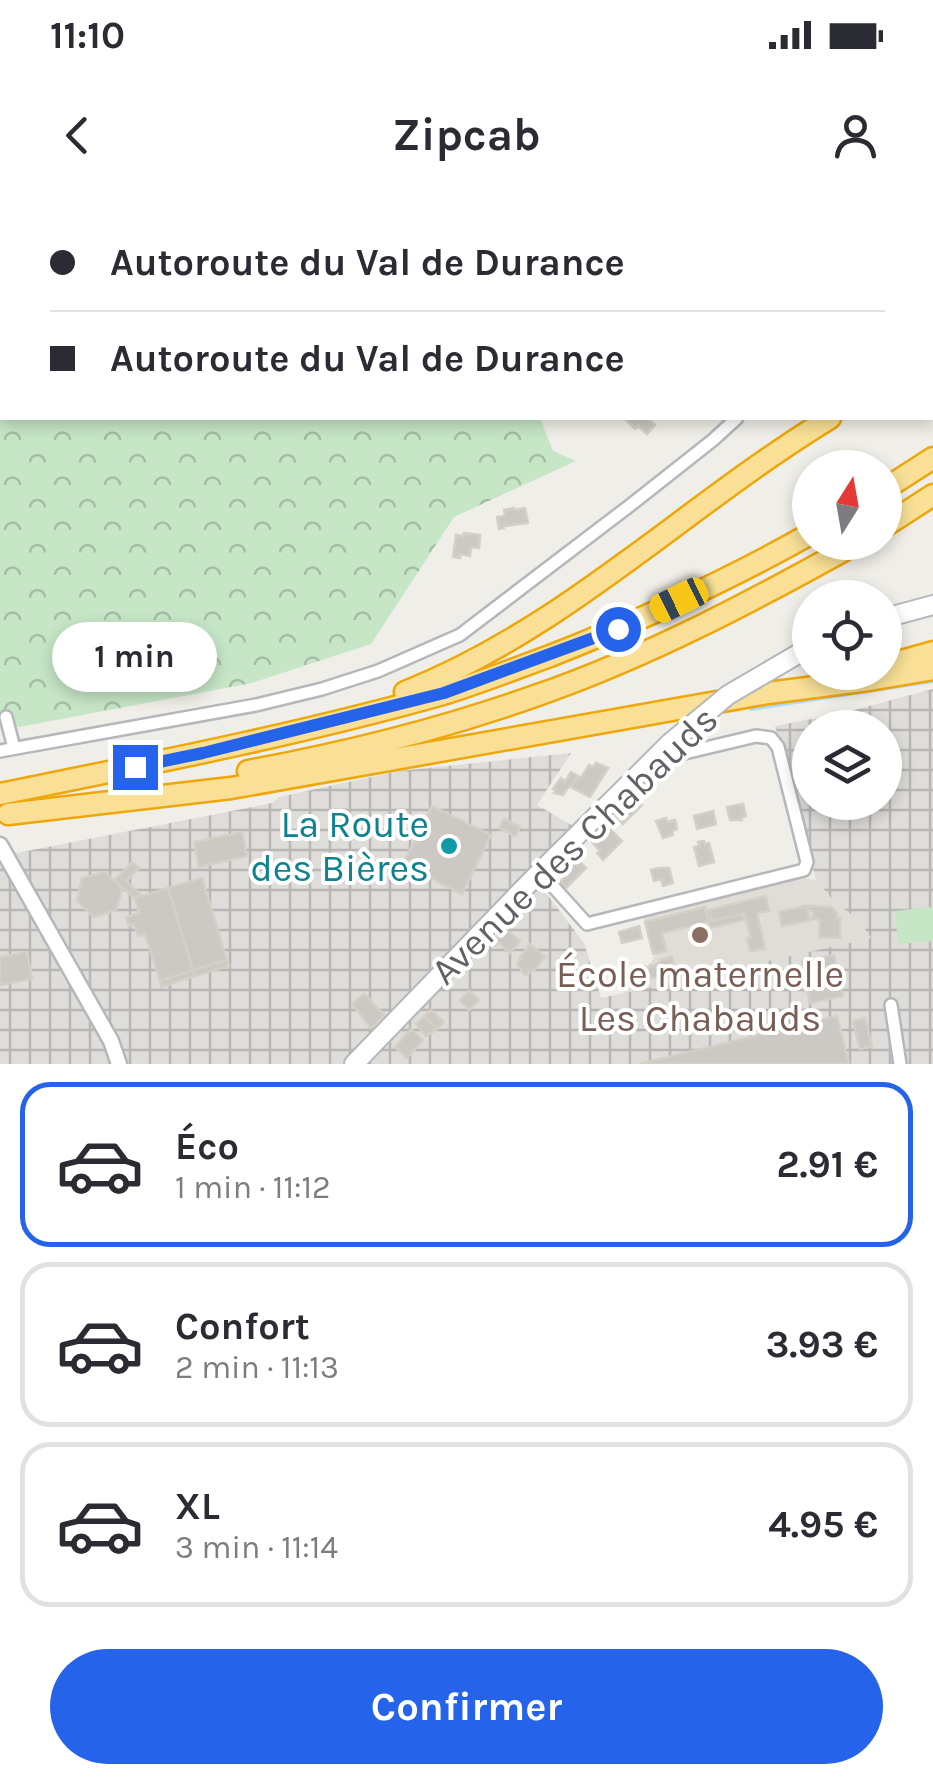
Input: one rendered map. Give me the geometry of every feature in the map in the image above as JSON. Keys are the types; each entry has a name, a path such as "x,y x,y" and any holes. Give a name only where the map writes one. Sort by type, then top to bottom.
{"highway":[{"path":"203,753 400,694 449,675 566,606 784,446 827,420"},
{"path":"902,477 933,458"},
{"path":"902,515 933,495"},
{"path":"0,794 203,753 444,693 618,629 792,544"},
{"path":"4,815 286,764 461,721 618,663 736,608 825,560"},
{"path":"902,661 933,652"},
{"path":"768,692 933,669"},
{"path":"4,815 231,788 792,687"}],"main road":[{"path":"902,613 933,604"},
{"name":"Avenue des Chabauds","path":"354,1064 670,743 728,695 792,658"}],"street":[{"path":"6,718 7,750 256,705 378,671 460,635 628,508 736,420"},
{"path":"540,872 587,924 804,870 807,862 778,747 771,738 756,736 651,761"},
{"path":"0,845 103,1027 118,1064"},
{"path":"891,1005 900,1064"}],"shaded area":[{"path":"933,689 933,1064 0,1064 0,848 17,853 272,803 279,797 399,771 571,753 537,805 573,826 530,872 584,943 601,998 870,938 859,920 835,903 816,880 800,820 902,820 902,710 854,710"},
{"path":"792,723 792,790 775,726"},
{"path":"804,878 816,880 835,903 859,920 871,938 625,993 619,973 648,967 656,954 644,918 735,895 736,891"}],"green space":[{"path":"0,420 541,420 553,451 576,461 454,517 371,644 252,683 19,727 0,723"},
{"path":"933,907 933,941 898,944 895,911"}],"building":[{"path":"649,420 655,425 647,434 627,421"},
{"path":"514,508 525,508 528,523 499,529 497,517"},
{"path":"456,535 480,535 479,548 471,547 470,556 453,557"},
{"path":"87,662 103,662 103,673 87,673"},
{"path":"596,763 608,768 590,797 571,787 589,765 593,767"},
{"path":"571,772 578,776 571,787 563,795 554,793 561,778 565,782"},
{"path":"632,795 642,805 623,824 614,814"},
{"path":"743,804 746,816 730,820 727,807"},
{"name":"La Route des Bières","path":"432,806 491,835 462,894 403,864"},
{"path":"713,811 716,824 697,829 694,816"},
{"path":"666,818 667,822 675,820 677,829 663,838 656,821"},
{"path":"504,819 520,827 515,836 499,828"},
{"path":"608,827 622,841 603,860 592,842"},
{"path":"242,832 247,856 199,867 194,842"},
{"path":"704,841 709,843 714,862 699,866 694,847"},
{"path":"577,859 586,868 566,888 560,882 566,876 563,873"},
{"path":"132,862 139,868 126,881 141,896 135,898 114,881"},
{"path":"669,868 673,883 663,886 661,879 654,881 651,870"},
{"path":"105,872 122,889 116,910 94,917 77,901 82,878"},
{"path":"202,878 227,960 193,970 168,888"},
{"path":"168,888 193,970 160,981 145,934 138,936 134,924 129,926 126,917 139,913 135,898"},
{"path":"766,896 769,911 757,913 765,949 750,951 745,914 712,921 709,910"},
{"path":"806,906 831,907 840,918 840,938 819,937 820,920 812,919 813,911"},
{"path":"806,906 810,920 782,926 779,912"},
{"path":"705,907 708,922 662,933 666,951 653,954 645,922"},
{"path":"709,910 712,921 743,914 744,920 710,928 706,911"},
{"path":"639,926 642,938 622,943 619,932"},
{"path":"504,928 520,941 510,953 499,943 496,946 491,942"},
{"path":"530,944 545,957 525,975 517,964"},
{"path":"27,952 32,979 0,985 0,957"},
{"path":"834,955 843,996 810,1003 802,962"},
{"path":"672,957 676,975 632,985 628,970 648,968"},
{"path":"227,960 229,966 195,976 193,970"},
{"path":"193,970 195,976 161,987 160,981"},
{"path":"469,991 479,1000 469,1010 460,1000"},
{"path":"364,994 384,1015 371,1028 352,1004"},
{"path":"431,1010 444,1022 437,1029 424,1017"},
{"path":"622,1013 624,1022 630,1021 631,1029 607,1033 602,1019 616,1020 615,1015"},
{"path":"837,1016 849,1064 639,1064"},
{"path":"424,1017 437,1029 426,1036 416,1024"},
{"path":"865,1018 872,1046 860,1049 853,1021"},
{"path":"411,1029 423,1040 407,1058 395,1047"}],"waterway":[{"path":"751,709 933,681"}],"place":[{"name":"La Route des Bières","path":"449,846"},
{"name":"École maternelle Les Chabauds","path":"700,935"}],"route":[{"path":"135,767 444,693 618,629"}]}
